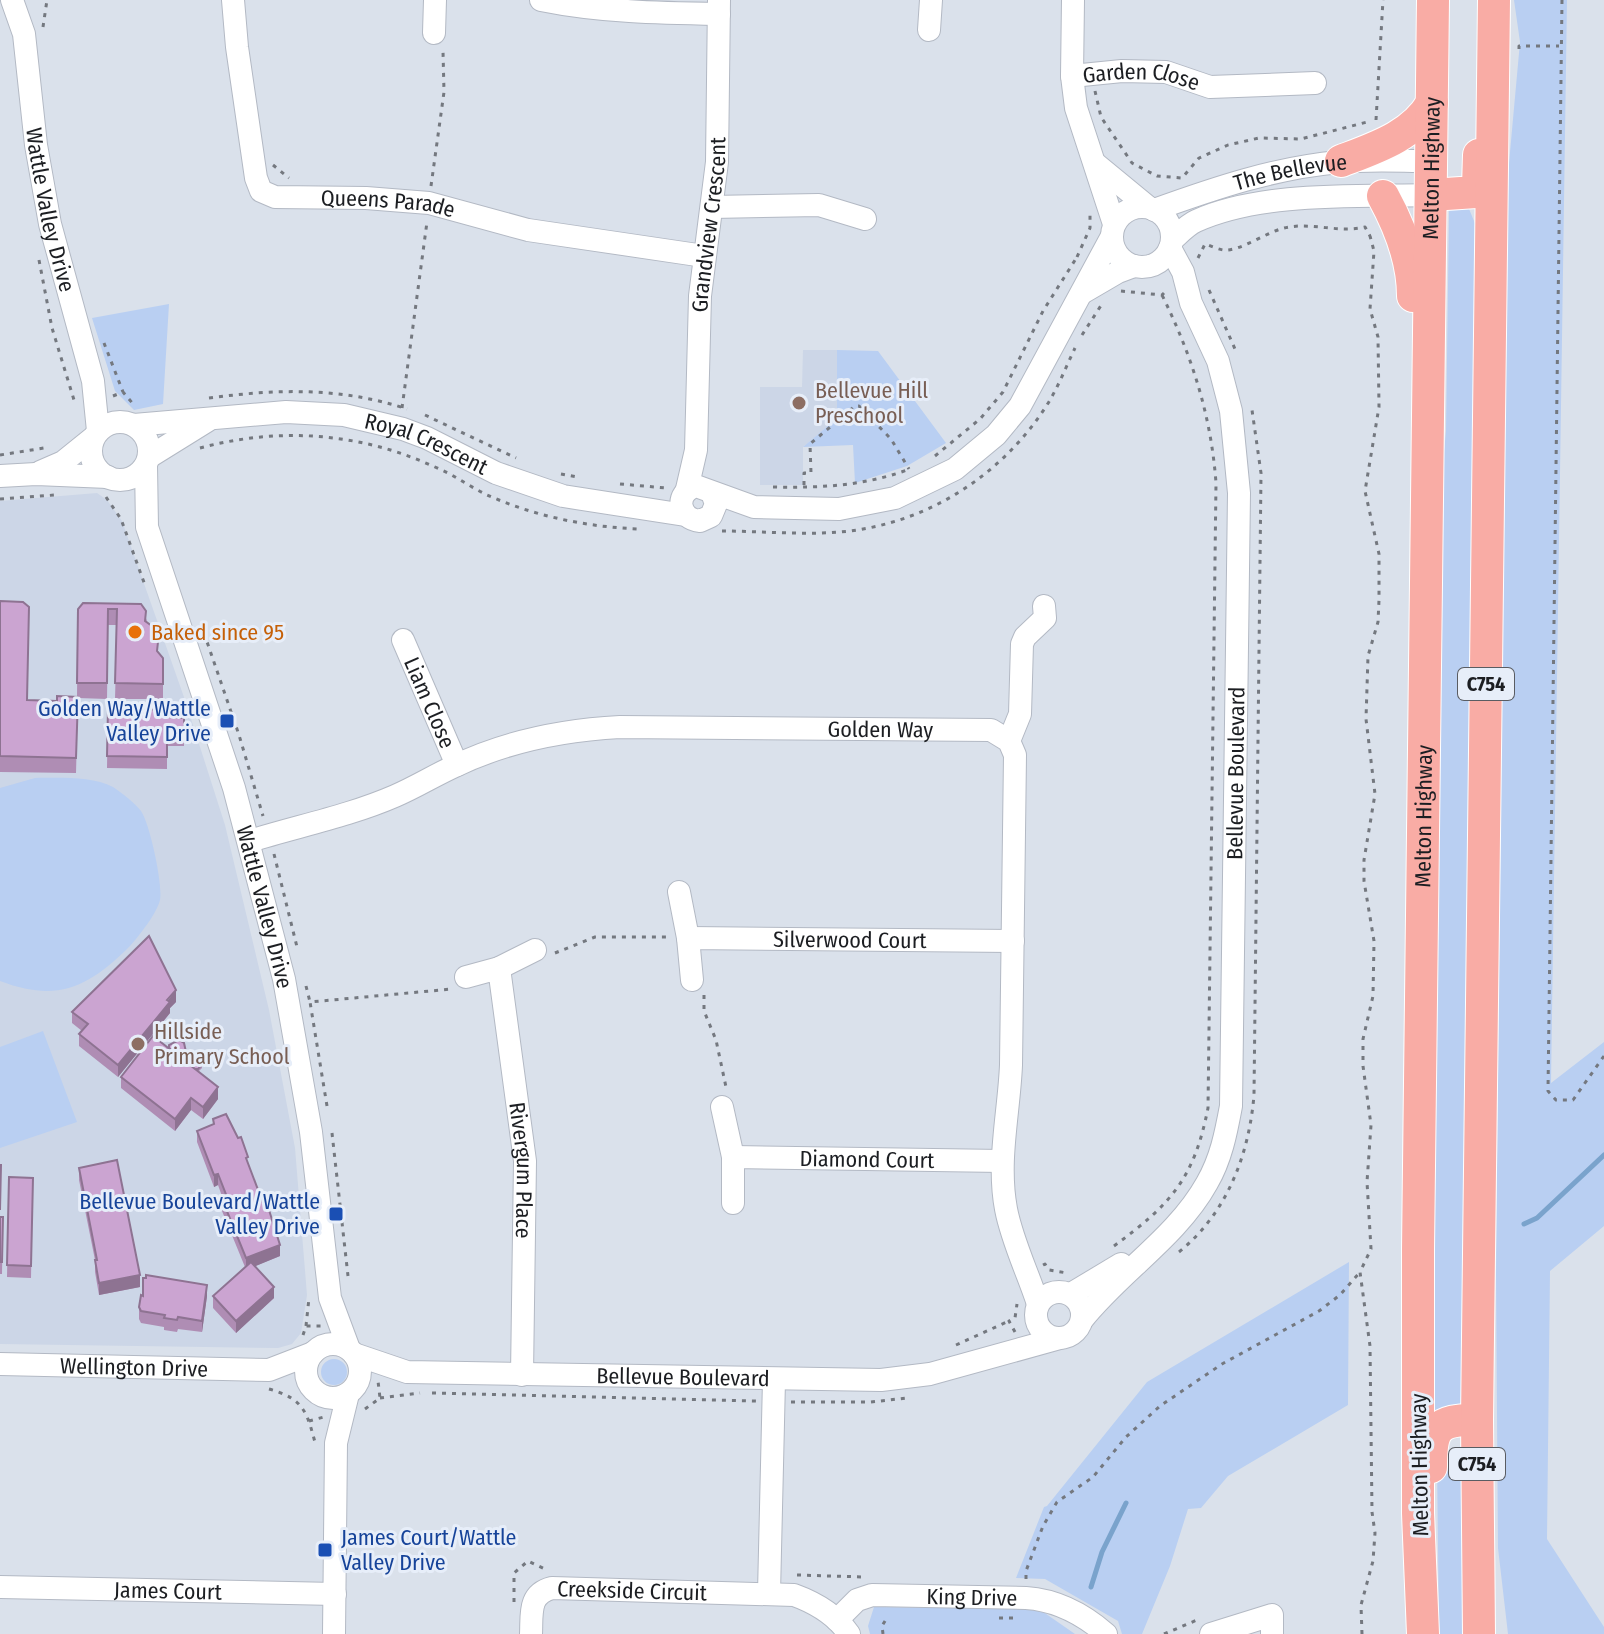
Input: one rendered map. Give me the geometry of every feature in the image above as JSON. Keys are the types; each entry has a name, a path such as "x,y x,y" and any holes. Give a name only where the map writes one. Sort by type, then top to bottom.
{"highway":[{"name":"Melton Highway","path":"1423,1634 1418,1513 1418,1249 1433,0"},
{"path":"1431,195 1476,192 1486,162 1482,0"},
{"name":"C754","path":"1479,1634 1477,1420 1486,162 1494,0"},
{"path":"1341,161 1384,144 1390,126 1424,116 1432,103"},
{"path":"1431,161 1486,162"},
{"path":"1383,196 1384,231 1412,274 1416,449 1426,506"},
{"path":"1432,1634 1431,1442 1442,1425 1477,1420"}],"street":[{"name":"Wattle Valley Drive","path":"12,0 33,32"},
{"name":"Wattle Valley Drive","path":"34,0 28,12 33,32 36,145 50,224 93,381 96,434"},
{"name":"Queens Parade","path":"233,0 256,178 261,191 275,197 366,198 429,203 528,230 704,256"},
{"path":"434,33 435,0"},
{"path":"541,0 583,9 626,12 719,7"},
{"path":"929,30 931,0"},
{"path":"1073,0 1082,75 1076,108 1096,164 1117,255 1140,267"},
{"name":"Grandview Crescent","path":"692,490 704,256 717,162 719,7"},
{"path":"1214,86 1235,65"},
{"name":"Garden Close","path":"1082,75 1122,71 1166,72 1214,86 1315,83"},
{"name":"The Bellevue","path":"1151,208 1266,173 1341,161 1431,161"},
{"path":"1082,293 1118,272 1161,261 1171,244 1168,222 1096,164"},
{"name":"The Bellevue","path":"1171,244 1194,221 1267,203 1313,197 1431,195"},
{"path":"712,207 819,205 865,219"},
{"path":"692,490 754,507 803,510 867,505 895,498 955,469 996,435 1020,406 1113,230 1128,210 1151,208"},
{"name":"Bellevue Boulevard","path":"954,1358 1074,1333 1108,1289 1168,1232 1196,1200 1218,1160 1231,1106 1239,493 1237,449 1218,361 1191,303 1171,244"},
{"name":"Bellevue Boulevard","path":"1140,267 1173,284 1191,303"},
{"name":"Wattle Valley Drive","path":"93,381 131,424"},
{"name":"Royal Crescent","path":"131,424 286,412 344,415 427,438 528,486 591,502 685,515"},
{"name":"Royal Crescent","path":"147,461 208,420"},
{"path":"0,476 36,474 106,483 132,478 147,461 147,439 131,424 112,422 63,462 36,474"},
{"path":"96,434 91,456 106,483"},
{"name":"Wattle Valley Drive","path":"147,461 147,527 219,739 250,841 281,966 303,1079 321,1204 330,1298 352,1351"},
{"name":"Wattle Valley Drive","path":"106,483 147,527"},
{"path":"692,490 680,504 685,515 700,521 754,507"},
{"path":"692,490 716,504 711,516"},
{"name":"Royal Crescent","path":"640,507 692,490"},
{"path":"1044,606 1045,618 1022,644 1020,714 1009,741 1015,755 1013,941 1010,1104 1002,1161 1005,1207 1021,1255 1044,1282 1050,1302 1042,1331 1060,1338"},
{"name":"Liam Close","path":"403,640 457,765"},
{"name":"Golden Way","path":"250,841 349,813 395,796 457,765 526,740 584,729 991,730 1009,741"},
{"path":"679,892 691,974"},
{"name":"Silverwood Court","path":"688,938 1013,941"},
{"path":"462,983 542,954"},
{"name":"Rivergum Place","path":"499,968 525,1161 522,1375"},
{"path":"723,1112 733,1157 733,1203"},
{"name":"Diamond Court","path":"733,1157 1002,1161"},
{"name":"Bellevue Boulevard","path":"352,1351 407,1372 522,1375 774,1391 907,1378 954,1358 1005,1343 1050,1302 1168,1232"},
{"name":"Wattle Valley Drive","path":"315,1351 330,1298"},
{"path":"1050,1302 1081,1305 1082,1320"},
{"path":"334,1634 336,1443 361,1371 352,1351 333,1344 315,1351 306,1367 336,1443"},
{"name":"Wellington Drive","path":"263,1379 315,1351"},
{"name":"Wellington Drive","path":"0,1364 263,1379 314,1390"},
{"name":"Bellevue Boulevard","path":"352,1391 407,1372"},
{"path":"314,1390 332,1399 352,1391"},
{"path":"769,1593 774,1391"},
{"name":"James Court","path":"0,1587 335,1594"},
{"name":"Creekside Circuit","path":"531,1634 534,1600 548,1588 794,1595 810,1601 843,1627"},
{"path":"1477,1593 1486,1634"},
{"name":"King Drive","path":"843,1627 857,1600 872,1595 1026,1598 1042,1599 1077,1613 1106,1634"},
{"path":"1211,1634 1272,1615 1272,1634"}],"path":[{"path":"33,32 47,0"},
{"path":"1082,75 1101,117 1132,163 1157,176 1182,178 1199,158 1228,145 1259,138 1301,139 1390,126 1383,0"},
{"path":"1562,0 1548,1091 1556,1100 1573,1100 1604,1056"},
{"path":"273,165 288,178 300,178"},
{"path":"431,186 443,188"},
{"path":"989,1617 1015,1620 1027,1613 1026,1571 1043,1526 1057,1502 1093,1477 1126,1437 1188,1384 1319,1311 1340,1295 1360,1272 1371,1249 1367,1182 1371,1125 1363,1066 1363,1039 1373,996 1374,941 1365,889 1364,860 1375,794 1366,719 1368,656 1378,622 1379,554 1365,491 1379,407 1378,337 1370,309 1374,251 1384,231 1365,227 1282,228 1234,249 1224,250 1205,244 1195,262 1183,272"},
{"path":"935,456 980,419 1003,392 1043,311 1077,257"},
{"path":"1206,285 1237,357"},
{"path":"1109,1250 1158,1212 1182,1184 1194,1160 1208,1108 1216,483 1214,450 1197,376 1162,295"},
{"path":"100,331 123,392"},
{"path":"769,487 804,487 861,483 909,469 891,439 859,406 855,406 810,444 811,473 804,473 804,487"},
{"path":"1179,1252 1211,1219 1228,1193 1242,1161 1251,1125 1254,1095 1261,473 1252,411"},
{"path":"692,490 681,473 681,461 695,455"},
{"path":"106,483 147,592"},
{"path":"0,499 67,494"},
{"path":"542,954 595,937 688,938"},
{"path":"691,974 701,970 704,974 702,1004 716,1040 725,1087 735,1107 733,1115 723,1112"},
{"path":"329,1113 310,1002 462,983"},
{"path":"331,1127 349,1282"},
{"path":"1360,1272 1370,1346 1372,1512 1375,1533 1373,1561 1361,1605 1362,1634"},
{"path":"306,1326 309,1288"},
{"path":"954,1358 1009,1321"},
{"path":"263,1379 271,1390 298,1401 305,1410 316,1457"},
{"path":"380,1398 422,1393 774,1391 871,1402 919,1396"},
{"path":"883,1634 882,1626 887,1616 897,1612"}],"shaded area":[{"path":"1514,0 1567,0 1551,1083 1604,1042 1604,1226 1550,1271 1547,1539 1604,1627 1604,1634 1508,1634 1498,1548 1496,1274 1507,185 1520,42"},
{"path":"1467,204 1481,238 1467,1412 1441,1416 1427,1409 1437,524 1446,431 1449,212 1450,207"},
{"path":"169,304 163,404 134,410 115,391 92,318"},
{"name":"Bellevue Hill Preschool","path":"803,350 837,350 837,418 803,447 803,485 760,485 760,387 802,387"},
{"path":"837,350 878,351 946,443 907,466 855,483 853,445 803,447 837,418"},
{"name":"Hillside Primary School","path":"97,493 107,500 122,521 185,700 225,825 269,1010 295,1148 307,1295 301,1333 292,1344 278,1348 0,1344 0,501"},
{"path":"35,778 75,778 105,783 128,798 145,818 160,882 158,905 130,946 115,960 86,981 71,987 39,991 0,981 0,788"},
{"path":"43,1031 77,1122 0,1148 0,1047"},
{"path":"1349,1262 1348,1405 1228,1476 1201,1508 1188,1509 1170,1566 1142,1634 1122,1634 1118,1621 1045,1579 1016,1578 1044,1507 1147,1382"},
{"path":"334,1359 343,1363 347,1372 343,1381 334,1385 325,1381 321,1372 325,1363"},
{"path":"1466,1443 1469,1634 1439,1634 1437,1460"},
{"path":"874,1607 1039,1609 1075,1634 870,1634 868,1626"}],"building":[{"path":"0,601 23,602 29,607 27,700 57,701 57,696 78,697 76,758 0,756"},
{"path":"83,603 141,604 146,611 145,621 152,626 151,636 158,642 157,651 163,658 163,684 115,683 117,609 108,609 107,683 77,683 78,609"},
{"path":"108,708 169,710 169,717 184,718 184,734 167,734 167,757 107,756"},
{"path":"149,936 176,990 167,1000 170,1002 118,1065 79,1034 88,1024 72,1012"},
{"path":"153,1036 218,1087 203,1107 191,1098 175,1119 121,1077"},
{"path":"179,1040 184,1043 186,1052 182,1056 169,1048"},
{"path":"189,1053 198,1053 202,1058 198,1069 185,1061"},
{"path":"226,1114 238,1138 241,1137 246,1158 266,1211 269,1210 280,1245 246,1258 222,1199 227,1197 218,1174 214,1175 197,1131 214,1124 213,1119"},
{"path":"117,1160 140,1275 99,1283 79,1168"},
{"path":"9,1177 33,1178 31,1266 7,1265"},
{"path":"0,1217 3,1217 2,1262 0,1262"},
{"path":"251,1262 274,1287 236,1321 213,1296"},
{"path":"146,1275 207,1285 202,1321 164,1318 165,1315 141,1311 143,1278"}],"waterway":[{"path":"1524,1224 1537,1218 1604,1155"},
{"path":"1091,1587 1102,1552 1126,1503"}],"place":[{"name":"Bellevue Hill Preschool","path":"799,403"},
{"name":"Baked since 95","path":"135,632"},
{"name":"Golden Way/Wattle Valley Drive","path":"227,721"},
{"name":"Hillside Primary School","path":"138,1044"},
{"name":"Bellevue Boulevard/Wattle Valley Drive","path":"336,1214"},
{"name":"James Court/Wattle Valley Drive","path":"325,1550"}]}
